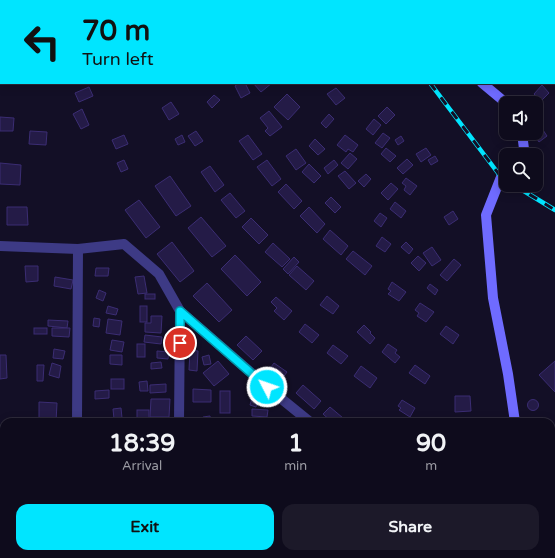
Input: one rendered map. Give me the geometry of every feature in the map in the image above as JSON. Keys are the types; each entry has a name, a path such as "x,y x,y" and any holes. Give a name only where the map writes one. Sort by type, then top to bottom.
{"street":[{"path":"483,84 499,97"},
{"path":"499,182 486,215 493,298 508,374 514,418"},
{"path":"0,246 78,249 124,244 159,274 180,311 305,418"},
{"path":"77,418 78,249"},
{"path":"179,418 180,311"}],"building":[{"path":"238,84 246,84 250,93 241,98 235,86"},
{"path":"254,84 271,84 261,92"},
{"path":"542,85 549,93 543,99 543,96 536,96 534,94"},
{"path":"89,87 93,96 79,102 75,93"},
{"path":"336,88 345,98 336,105 327,94"},
{"path":"287,94 300,107 288,120 274,107"},
{"path":"214,95 220,100 212,108 207,102"},
{"path":"171,102 179,114 169,120 162,108"},
{"path":"387,107 395,115 386,124 378,116"},
{"path":"82,109 89,125 81,129 73,114"},
{"path":"269,111 282,127 270,136 265,131 268,128 260,118"},
{"path":"329,114 334,119 326,128 321,123"},
{"path":"0,117 14,118 13,131 0,131"},
{"path":"374,119 381,125 373,135 366,129"},
{"path":"543,130 547,136 543,139"},
{"path":"30,131 47,132 46,145 29,144"},
{"path":"196,131 203,141 195,146 188,136"},
{"path":"383,133 390,138 382,148 375,143"},
{"path":"124,135 128,144 116,149 112,140"},
{"path":"182,135 185,142 178,145 175,139"},
{"path":"248,135 262,154 253,160 239,141"},
{"path":"345,135 358,145 353,152 348,149 346,152 337,145"},
{"path":"401,136 404,141 398,145 395,140"},
{"path":"315,139 325,149 318,155 309,146"},
{"path":"386,148 396,156 390,162 381,154"},
{"path":"426,148 431,155 421,162 416,154"},
{"path":"296,149 306,163 296,170 286,156"},
{"path":"350,153 357,159 348,169 341,163"},
{"path":"435,156 438,161 431,165 428,160"},
{"path":"407,159 413,165 403,174 397,168"},
{"path":"124,160 128,169 121,172 117,163"},
{"path":"267,160 281,179 272,186 257,167"},
{"path":"334,160 338,165 328,174 324,168"},
{"path":"0,163 21,165 20,185 0,184"},
{"path":"309,164 321,176 314,183 302,172"},
{"path":"210,166 224,185 215,192 201,172"},
{"path":"345,171 356,183 349,189 338,176"},
{"path":"366,174 371,179 364,187 358,181"},
{"path":"170,176 191,206 176,216 155,186"},
{"path":"406,178 417,186 410,195 404,190 406,186 402,183"},
{"path":"391,183 398,189 388,200 381,193"},
{"path":"286,184 302,201 294,209 278,192"},
{"path":"230,193 245,211 236,218 221,200"},
{"path":"331,197 341,207 335,213 325,203"},
{"path":"139,200 160,227 146,238 125,210"},
{"path":"395,202 406,211 401,218 390,209"},
{"path":"7,207 27,207 28,225 7,225"},
{"path":"309,207 325,224 317,233 300,216"},
{"path":"453,211 458,219 449,225 444,217"},
{"path":"380,213 387,218 381,227 374,221"},
{"path":"201,217 226,246 212,257 188,228"},
{"path":"251,218 268,235 259,244 242,227"},
{"path":"330,230 348,246 341,255 323,239"},
{"path":"382,237 391,244 385,252 376,246"},
{"path":"172,242 194,271 180,282 157,254"},
{"path":"406,242 413,249 409,254 401,247"},
{"path":"273,243 290,259 282,267 265,252"},
{"path":"432,247 441,260 432,266 423,253"},
{"path":"353,251 372,266 365,275 346,259"},
{"path":"235,255 261,282 247,296 221,269"},
{"path":"418,256 426,263 419,271 411,263"},
{"path":"294,257 299,262 288,274 283,269"},
{"path":"454,259 461,265 447,281 440,275"},
{"path":"25,266 38,266 38,281 26,282"},
{"path":"297,266 314,281 306,290 289,275"},
{"path":"96,268 109,268 108,276 95,276"},
{"path":"144,276 147,293 138,294 135,277"},
{"path":"55,277 73,280 71,289 54,286"},
{"path":"392,282 406,292 399,301 388,294 391,291 388,289"},
{"path":"207,283 232,310 219,322 193,296"},
{"path":"430,284 438,290 435,295 427,288"},
{"path":"99,290 106,293 103,301 96,298"},
{"path":"145,294 155,294 155,299 145,299"},
{"path":"327,296 339,306 333,314 320,305"},
{"path":"276,297 292,311 284,320 274,311 277,308 271,302"},
{"path":"420,303 434,312 426,322 417,316 419,313 415,310"},
{"path":"108,306 118,309 116,315 106,313"},
{"path":"140,306 147,306 147,322 140,322"},
{"path":"151,316 162,316 161,333 145,332 145,323 151,323"},
{"path":"94,318 100,319 99,327 93,326"},
{"path":"108,319 122,321 120,335 106,333"},
{"path":"48,320 68,321 67,328 48,326"},
{"path":"305,324 319,335 312,343 299,332"},
{"path":"364,325 375,338 370,344 357,332"},
{"path":"446,326 459,335 453,344 440,334"},
{"path":"34,328 47,328 47,334 34,334"},
{"path":"52,328 70,328 69,337 52,336"},
{"path":"145,335 162,337 161,344 144,342"},
{"path":"246,336 262,351 253,360 237,345"},
{"path":"112,340 124,342 122,352 110,350"},
{"path":"137,344 145,344 145,357 137,357"},
{"path":"388,344 397,350 395,353 400,357 395,363 382,352"},
{"path":"333,345 348,356 341,364 327,353"},
{"path":"54,349 65,351 63,359 53,358"},
{"path":"190,350 198,351 197,371 189,370"},
{"path":"157,351 169,352 168,359 157,358"},
{"path":"0,355 6,355 7,378 0,379"},
{"path":"110,355 122,355 122,365 110,364"},
{"path":"209,355 211,364 204,365 202,357"},
{"path":"218,361 229,374 214,386 203,373"},
{"path":"555,361 555,392 539,375"},
{"path":"161,362 162,368 151,369 151,363"},
{"path":"52,363 61,366 59,378 49,375"},
{"path":"274,363 287,372 281,380 268,371"},
{"path":"37,365 44,365 43,381 37,381"},
{"path":"415,365 430,376 425,384 409,373"},
{"path":"361,366 377,378 370,388 354,376"},
{"path":"111,379 124,379 124,389 111,389"},
{"path":"147,381 148,391 140,391 139,382"},
{"path":"166,384 166,392 150,393 150,385"},
{"path":"303,385 321,401 314,409 296,393"},
{"path":"193,389 211,390 211,402 193,402"},
{"path":"109,390 109,398 95,399 95,391"},
{"path":"220,391 230,391 230,413 220,413"},
{"path":"254,391 260,393 256,407 250,405"},
{"path":"455,396 470,396 471,411 455,412"},
{"path":"151,399 170,399 169,417 150,417"},
{"path":"402,400 415,408 410,417 399,410 401,408 398,406"},
{"path":"531,400 535,400 537,401 537,409 531,410 528,407 528,403"},
{"path":"39,402 57,403 56,418 39,418"},
{"path":"330,407 343,418 328,418 323,414"},
{"path":"121,408 122,418 114,418 113,409"},
{"path":"252,409 268,410 267,417 252,416"},
{"path":"137,410 149,410 149,418 137,418"},
{"path":"210,416 210,418 203,418"}],"railway":[{"path":"431,84 499,174"},
{"path":"525,192 555,210"}],"route":[{"path":"180,343 180,311 267,387"}]}
